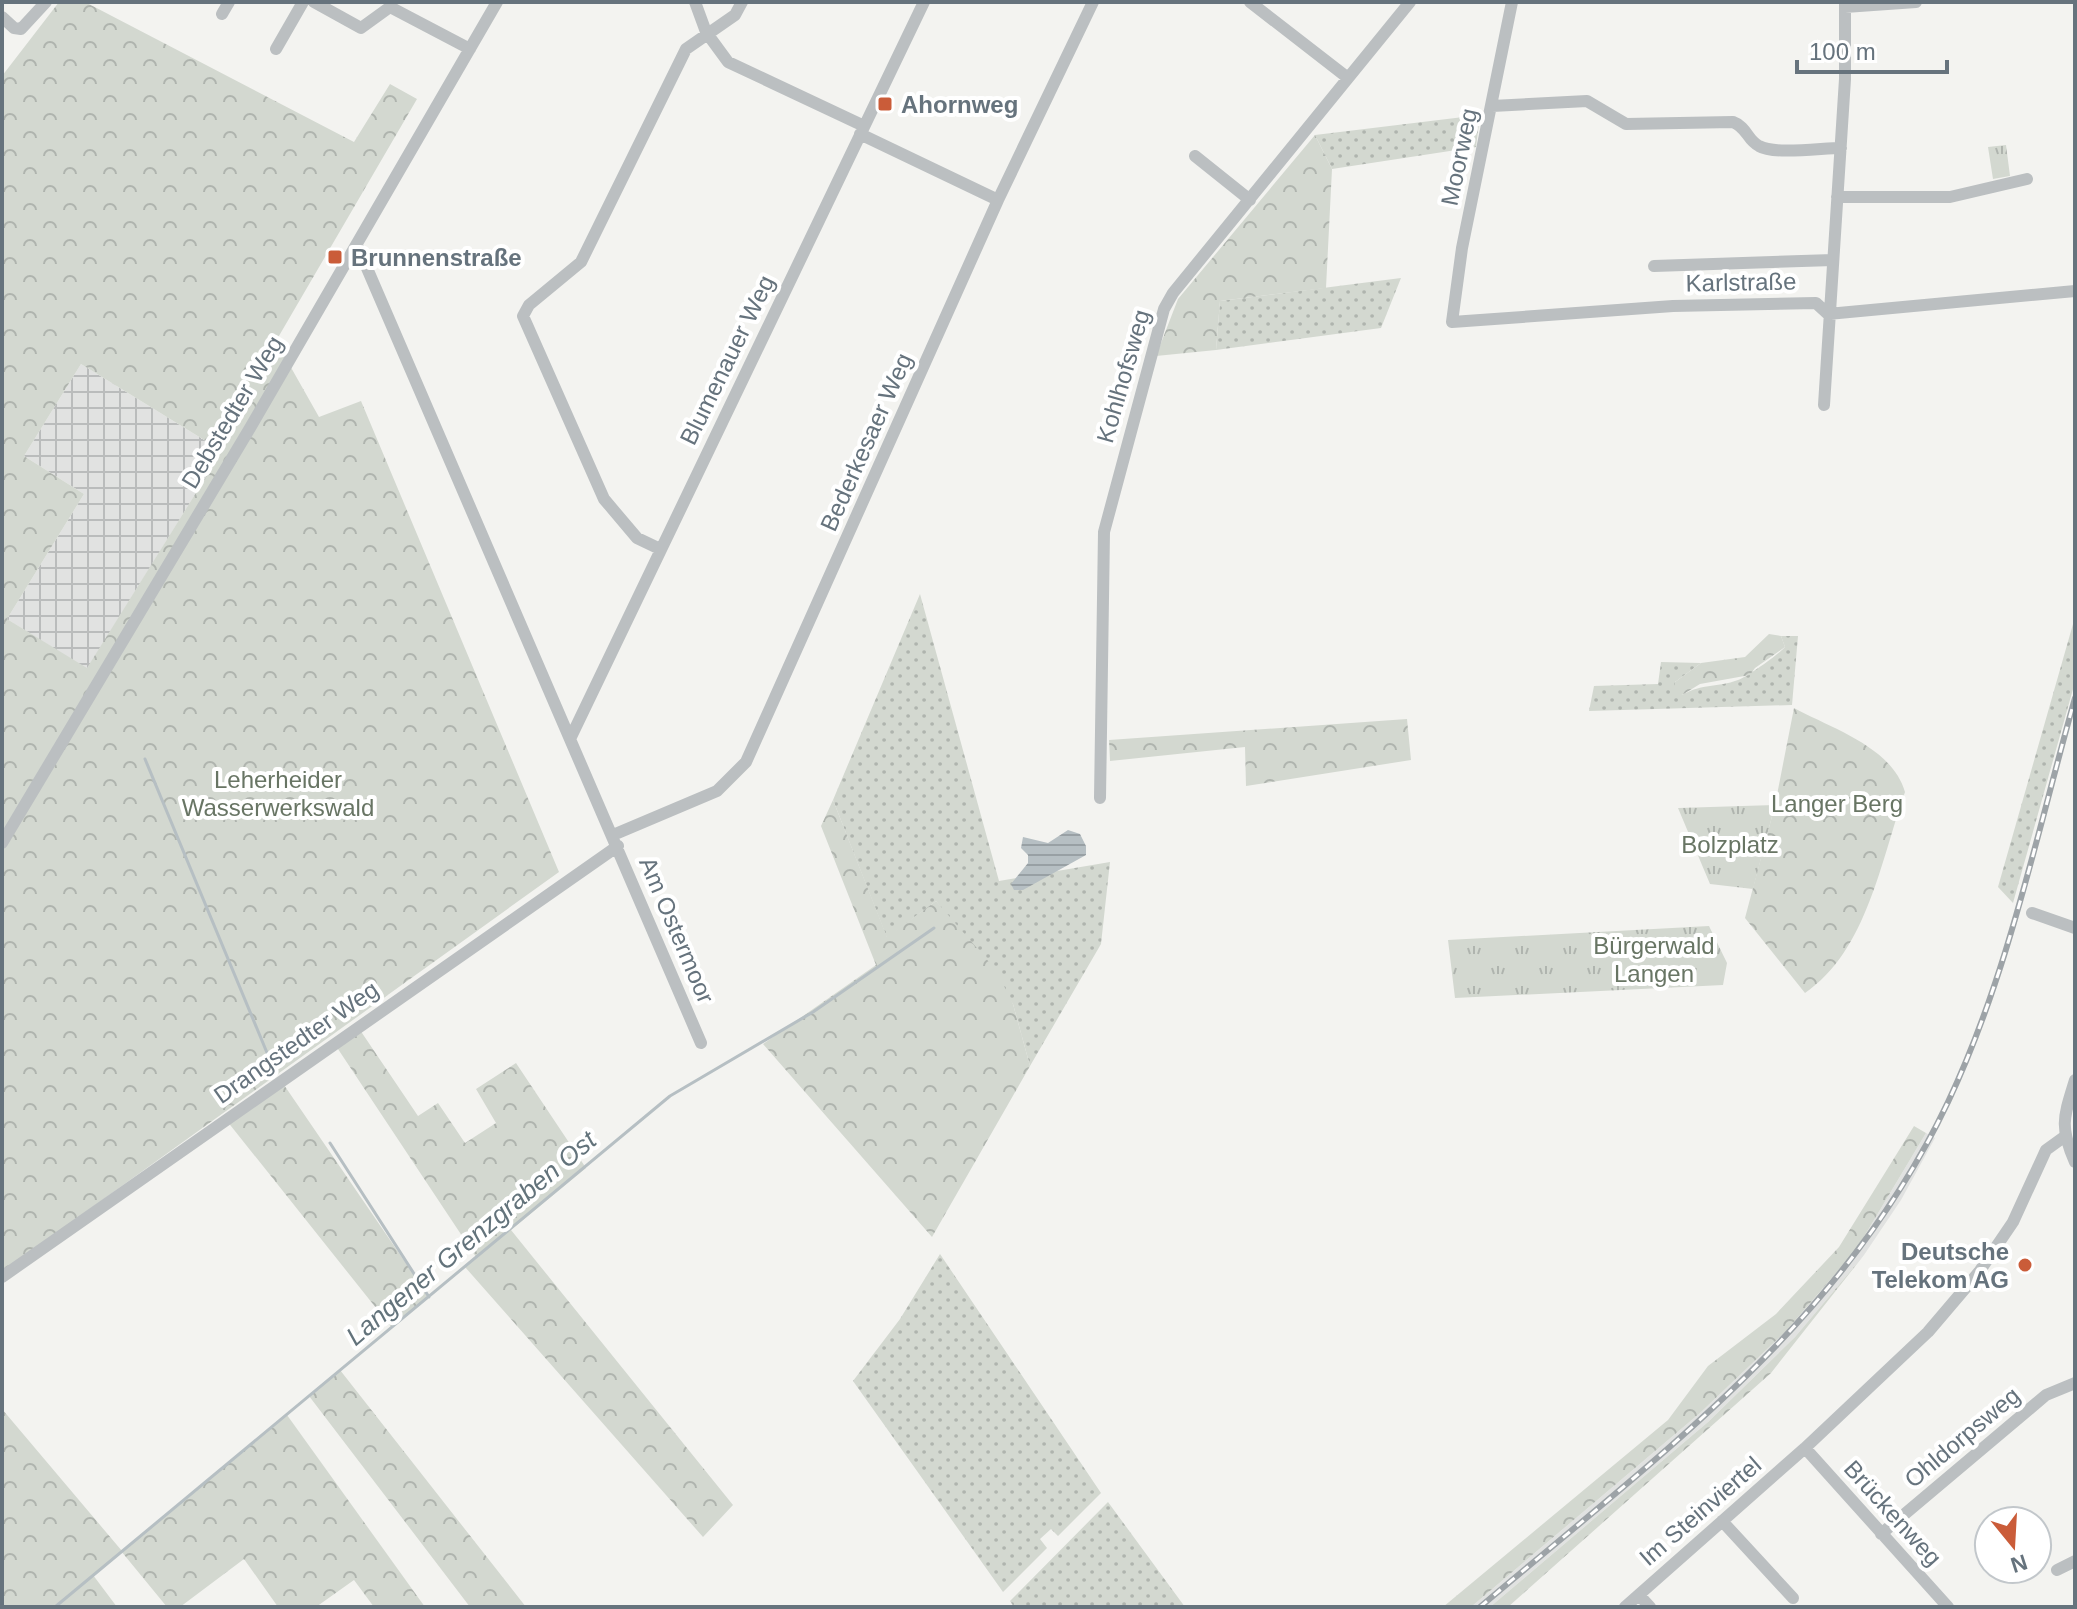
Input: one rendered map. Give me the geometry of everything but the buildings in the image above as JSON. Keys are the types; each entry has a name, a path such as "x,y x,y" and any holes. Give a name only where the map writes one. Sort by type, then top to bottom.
{"street":[{"path":"2,17 14,28 21,29 46,2"},
{"path":"222,14 229,2"},
{"path":"276,49 303,2"},
{"path":"314,2 361,28 390,7 470,49"},
{"name":"Debstedter Weg","path":"2,843 357,245 497,2"},
{"path":"695,2 706,32 728,62 998,200"},
{"path":"660,549 637,538 619,522 604,499 523,316 529,305 581,262 686,49 706,32 735,15 742,2"},
{"name":"Blumenauer Weg","path":"571,737 924,2"},
{"name":"Bederkesaer Weg","path":"616,840 717,791 746,762 998,200 1093,2"},
{"path":"1250,2 1348,78"},
{"name":"Moorweg","path":"1452,322 1462,248 1512,2"},
{"path":"1824,405 1841,148 1845,4 1916,2"},
{"name":"Kohlhofsweg","path":"1100,798 1101,568 1110,501 1164,309 1408,3"},
{"path":"1492,106 1587,101 1626,124 1733,122 1742,125 1753,143 1765,149 1841,148"},
{"path":"1195,156 1250,200"},
{"path":"1837,197 1950,197 2027,179"},
{"path":"357,245 616,840"},
{"path":"1654,266 1833,260"},
{"name":"Karlstraße","path":"1452,322 1759,302 1816,303 1828,314 2075,291"},
{"name":"Am Ostermoor","path":"616,840 701,1043"},
{"name":"Drangstedter Weg","path":"2,1277 616,840"},
{"path":"2032,913 2075,928"},
{"path":"2075,1080 2063,1121 2064,1137 2075,1162"},
{"name":"Im Steinviertel","path":"1625,1607 1805,1448 1928,1332 1979,1272 2013,1222 2046,1150 2064,1137"},
{"name":"Ohldorpsweg","path":"1881,1534 2046,1395 2075,1383"},
{"name":"Brückenweg","path":"1805,1448 1948,1607"},
{"path":"1722,1521 1793,1598"},
{"path":"2057,1570 2075,1561"},
{"path":"1639,1595 1650,1607"}],"shaded area":[{"path":"81,364 222,451 87,669 7,619 84,494 24,456"},
{"path":"1068,830 1080,834 1086,846 1086,855 1023,890 1014,890 1011,884 1028,863 1028,855 1021,848 1023,837 1048,843"},
{"path":"1926,1133 1935,1138 1901,1200 1864,1255 1795,1337 1708,1422 1490,1607 1471,1607 1700,1413 1786,1331 1856,1250"}],"green space":[{"name":"Leherheider Wasserwerkswald","path":"59,2 85,2 354,142 390,84 417,99 276,341 319,417 361,401 559,872 2,1272 2,76","holes":["81,364 222,451 87,668 7,619 84,494 24,456"]},
{"path":"1480,115 1476,147 1332,169 1315,135"},
{"path":"1315,135 1332,169 1326,288 1220,301 1216,350 1156,356 1178,299"},
{"path":"2006,145 2010,176 1993,179 1988,147"},
{"path":"1401,278 1381,328 1216,350 1220,301"},
{"path":"920,594 999,881 1110,862 1101,944 1030,1066 1013,1004 936,901 887,938 833,800"},
{"path":"2075,617 2075,682 2013,903 1998,887"},
{"path":"1769,634 1781,636 1785,647 1750,675 1700,684 1682,695 1674,693 1675,682 1701,663 1745,657"},
{"path":"1781,636 1798,636 1792,705 1589,711 1594,686 1658,684 1661,662 1701,663 1675,682 1682,695 1738,680 1785,647"},
{"name":"Langer Berg","path":"1794,708 1874,751 1898,776 1905,792 1858,929 1826,975 1805,993 1745,918 1775,805"},
{"path":"1407,719 1411,760 1246,786 1245,747 1110,761 1109,740"},
{"path":"833,800 887,937 936,901 996,970 1013,1004 1030,1066 932,1237 763,1044 876,965 821,826"},
{"name":"Bolzplatz","path":"1775,805 1753,889 1710,884 1678,808"},
{"name":"Bürgerwald Langen","path":"1709,926 1727,963 1723,985 1455,998 1448,940"},
{"path":"360,1030 418,1116 438,1103 465,1143 496,1123 476,1089 516,1063 586,1168 511,1230 733,1505 703,1537 465,1267 476,1257 336,1046"},
{"path":"282,1082 429,1297 392,1328 227,1121"},
{"path":"1914,1126 1926,1133 1856,1250 1786,1331 1700,1413 1471,1607 1443,1607 1668,1420 1708,1366 1776,1314 1839,1247"},
{"path":"940,1254 1101,1493 1058,1536 1051,1529 1040,1539 1047,1548 1003,1592 853,1381 900,1319"},
{"path":"1864,1255 1771,1373 1508,1607 1490,1607 1708,1422 1795,1337"},
{"path":"340,1370 526,1607 470,1607 309,1396"},
{"path":"2,1409 122,1551 287,1415 425,1607 374,1607 354,1580 316,1607 278,1607 244,1559 180,1607 167,1607 121,1551 93,1575 117,1607 2,1607"},
{"path":"1108,1502 1185,1607 1014,1607 1010,1601"}],"waterway":[{"path":"145,759 275,1072"},
{"name":"Langener Grenzgraben Ost","path":"55,1607 670,1096 813,1012 934,928"},
{"path":"330,1143 429,1297"}],"railway":[{"path":"1480,1607 1680,1438 1742,1380 1802,1318 1856,1252 1905,1181 1948,1102 1988,1004 2020,903 2075,698"}],"place":[{"name":"Ahornweg","path":"885,104"},
{"name":"Brunnenstraße","path":"335,257"},
{"name":"Deutsche Telekom AG","path":"2025,1265"}]}
